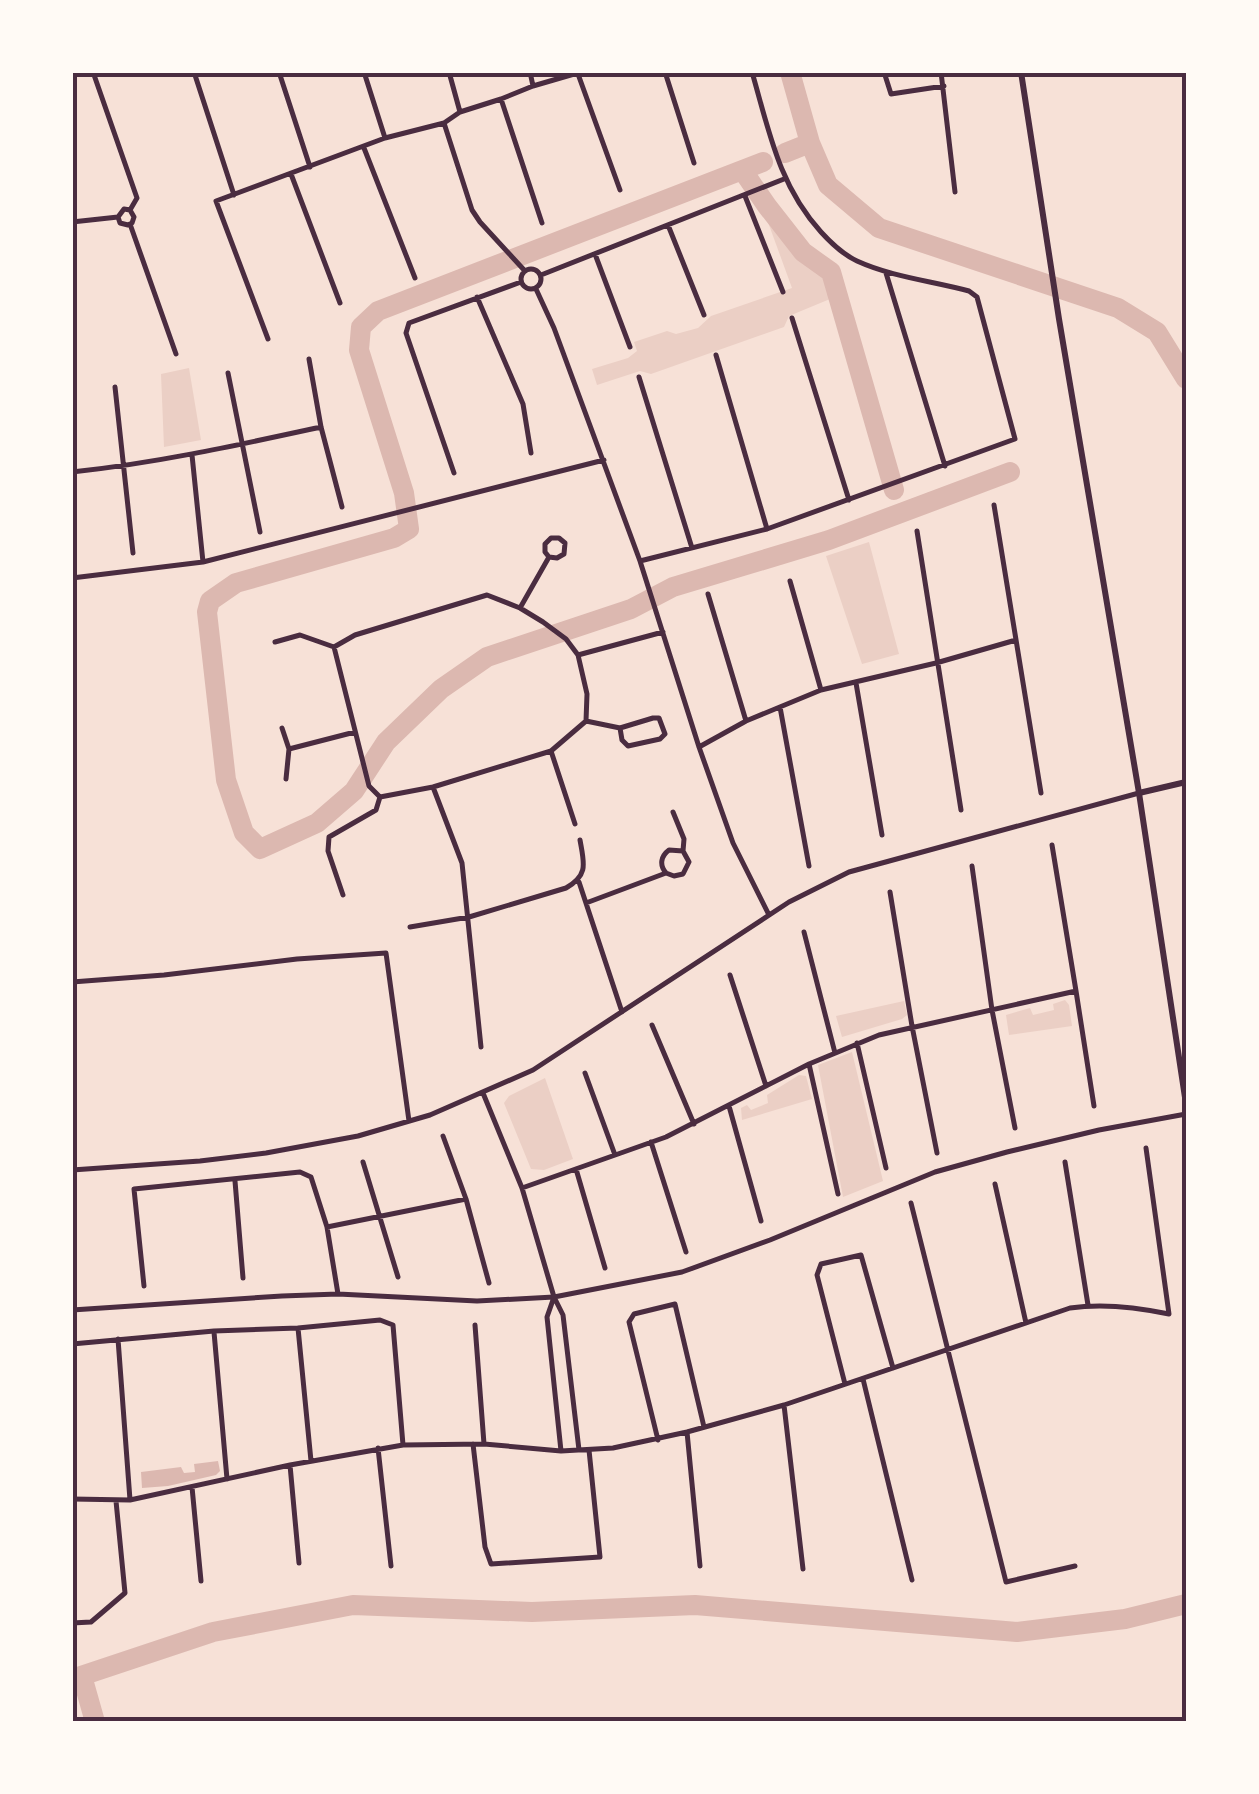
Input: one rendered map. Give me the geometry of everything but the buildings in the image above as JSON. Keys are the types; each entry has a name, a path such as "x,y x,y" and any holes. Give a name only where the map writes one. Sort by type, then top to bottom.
{"main road":[{"path":"1021,72 1186,1104"},
{"path":"1139,793 1186,782"}],"street":[{"path":"94,72 136,198 130,210"},
{"path":"194,72 234,195"},
{"path":"279,72 310,167"},
{"path":"364,72 386,138"},
{"path":"449,72 460,112"},
{"path":"530,72 533,86"},
{"path":"665,72 694,164"},
{"path":"640,561 768,529 1015,439 978,297 854,260 829,240 806,216 784,180 752,72"},
{"path":"884,72 891,94 944,86"},
{"path":"941,72 956,192"},
{"path":"268,340 216,201 386,138 444,123 460,112 533,86 580,73 620,190"},
{"path":"501,100 542,223"},
{"path":"444,123 472,210 525,271"},
{"path":"364,148 415,278"},
{"path":"292,174 340,303"},
{"path":"541,275 784,180"},
{"path":"745,196 783,292"},
{"path":"118,217 121,211 130,210"},
{"path":"130,210 134,216 130,224 176,354"},
{"path":"72,222 118,217"},
{"path":"118,217 124,225 130,224"},
{"path":"668,226 704,315"},
{"path":"595,254 630,347"},
{"path":"535,270 542,282 529,289 522,282 525,271 535,270"},
{"path":"886,272 945,466"},
{"path":"454,473 406,333 409,323 522,282"},
{"path":"536,288 640,561 733,843 769,915"},
{"path":"477,297 524,404 531,452"},
{"path":"792,318 849,500"},
{"path":"716,355 768,529"},
{"path":"309,359 321,427 342,507"},
{"path":"228,373 260,532"},
{"path":"638,377 692,548"},
{"path":"114,387 133,554"},
{"path":"72,472 192,455 321,427"},
{"path":"192,455 203,562"},
{"path":"72,578 203,562 604,460"},
{"path":"994,505 1041,793"},
{"path":"918,531 961,810"},
{"path":"547,540 562,540 564,554 549,557 544,548 547,540"},
{"path":"520,608 549,557"},
{"path":"790,582 821,690"},
{"path":"708,594 746,721"},
{"path":"275,642 300,635 334,647 355,635 487,596 520,608 543,622 566,639 578,656 588,694 586,721 551,750 434,787 380,796"},
{"path":"578,656 663,632"},
{"path":"699,748 746,721 821,690 1016,640"},
{"path":"334,647 369,786 380,796"},
{"path":"856,683 882,835"},
{"path":"780,707 809,866"},
{"path":"586,721 620,728 659,718 665,734 660,739 628,746 622,740 620,728"},
{"path":"282,728 288,749 286,780"},
{"path":"288,749 354,732"},
{"path":"551,750 576,824"},
{"path":"434,787 462,864 481,1046"},
{"path":"72,1170 266,1153 358,1136 408,1121 483,1094 534,1070 769,915 849,872 1139,793"},
{"path":"342,895 328,851 329,837 376,810 380,796"},
{"path":"586,903 666,873 679,876 686,871 689,862 682,851 684,839 673,812"},
{"path":"410,927 469,917 566,888 578,881 584,865 580,840"},
{"path":"1052,845 1094,1106"},
{"path":"666,873 663,856 670,850 682,851"},
{"path":"972,866 992,1010 1015,1128"},
{"path":"578,881 622,1012"},
{"path":"890,892 936,1153"},
{"path":"804,932 836,1053"},
{"path":"72,982 296,958 386,953 408,1121"},
{"path":"730,975 766,1086"},
{"path":"522,1188 694,1124 858,1043 912,1026 1076,991"},
{"path":"652,1024 694,1124"},
{"path":"858,1043 886,1168"},
{"path":"809,1064 838,1194"},
{"path":"585,1072 615,1155"},
{"path":"483,1094 522,1188 554,1298 563,1315 579,1450"},
{"path":"729,1106 761,1221"},
{"path":"72,1310 338,1294 477,1301 554,1298 682,1272 935,1172 1099,1130 1186,1114"},
{"path":"443,1136 490,1284"},
{"path":"651,1142 686,1252"},
{"path":"72,1499 130,1500 403,1445 613,1448 658,1440 784,1405 1070,1308 1133,1307 1169,1314 1146,1148"},
{"path":"362,1162 398,1276"},
{"path":"1065,1162 1088,1305"},
{"path":"576,1169 605,1268"},
{"path":"144,1286 134,1190 300,1172 310,1178 328,1227 338,1294"},
{"path":"236,1180 243,1278"},
{"path":"995,1184 1026,1322"},
{"path":"328,1227 466,1199"},
{"path":"911,1203 1006,1582 1075,1566"},
{"path":"845,1384 818,1275 821,1264 861,1255 893,1368"},
{"path":"554,1298 547,1316 561,1450"},
{"path":"658,1440 629,1322 634,1314 675,1304 704,1427"},
{"path":"72,1344 380,1320 393,1325 403,1445"},
{"path":"475,1324 484,1444"},
{"path":"298,1328 312,1461"},
{"path":"214,1331 227,1479"},
{"path":"118,1339 130,1500"},
{"path":"863,1378 912,1580"},
{"path":"784,1405 803,1569"},
{"path":"687,1432 700,1566"},
{"path":"473,1444 484,1547 491,1564 600,1557 589,1450"},
{"path":"378,1448 391,1566"},
{"path":"290,1465 299,1563"},
{"path":"192,1487 201,1582"},
{"path":"72,1623 91,1622 125,1593 116,1501"}],"shaded area":[{"path":"765,214 804,263 826,278 830,299 789,316 784,327 651,374 640,371 597,385 592,369 628,358 637,351 634,342 667,331 676,334 698,328 711,316 792,288"},
{"path":"189,368 201,440 164,447 161,374"},
{"path":"869,542 899,654 862,664 826,556"},
{"path":"1065,1000 1072,1026 1009,1035 1006,1015 1030,1008 1033,1015 1054,1010 1053,1004"},
{"path":"904,1001 907,1015 902,1019 842,1037 836,1016"},
{"path":"852,1052 883,1181 843,1197 818,1065"},
{"path":"799,1075 806,1076 812,1099 742,1120 741,1108 747,1105 751,1110 768,1103 767,1095"},
{"path":"545,1078 573,1159 544,1170 531,1169 504,1103 509,1096"},
{"path":"218,1461 220,1471 216,1475 142,1488 141,1472 181,1467 184,1473 195,1472 194,1464"}],"waterway":[{"path":"790,72 810,143 828,185 879,228 1118,308 1157,332 1186,379"},
{"path":"785,153 810,143"},
{"path":"763,162 378,311 361,327 359,350 404,493 409,529 394,538 236,583 210,601 207,612 226,780 244,833 260,849 317,823 354,791 386,742 441,689 487,657 631,609 673,587 829,540 1010,472"},
{"path":"743,171 803,252 831,272 894,490"},
{"path":"72,1679 213,1632 353,1605 532,1612 695,1605 1017,1632 1125,1619 1186,1604"},
{"path":"82,1676 95,1722"}]}
